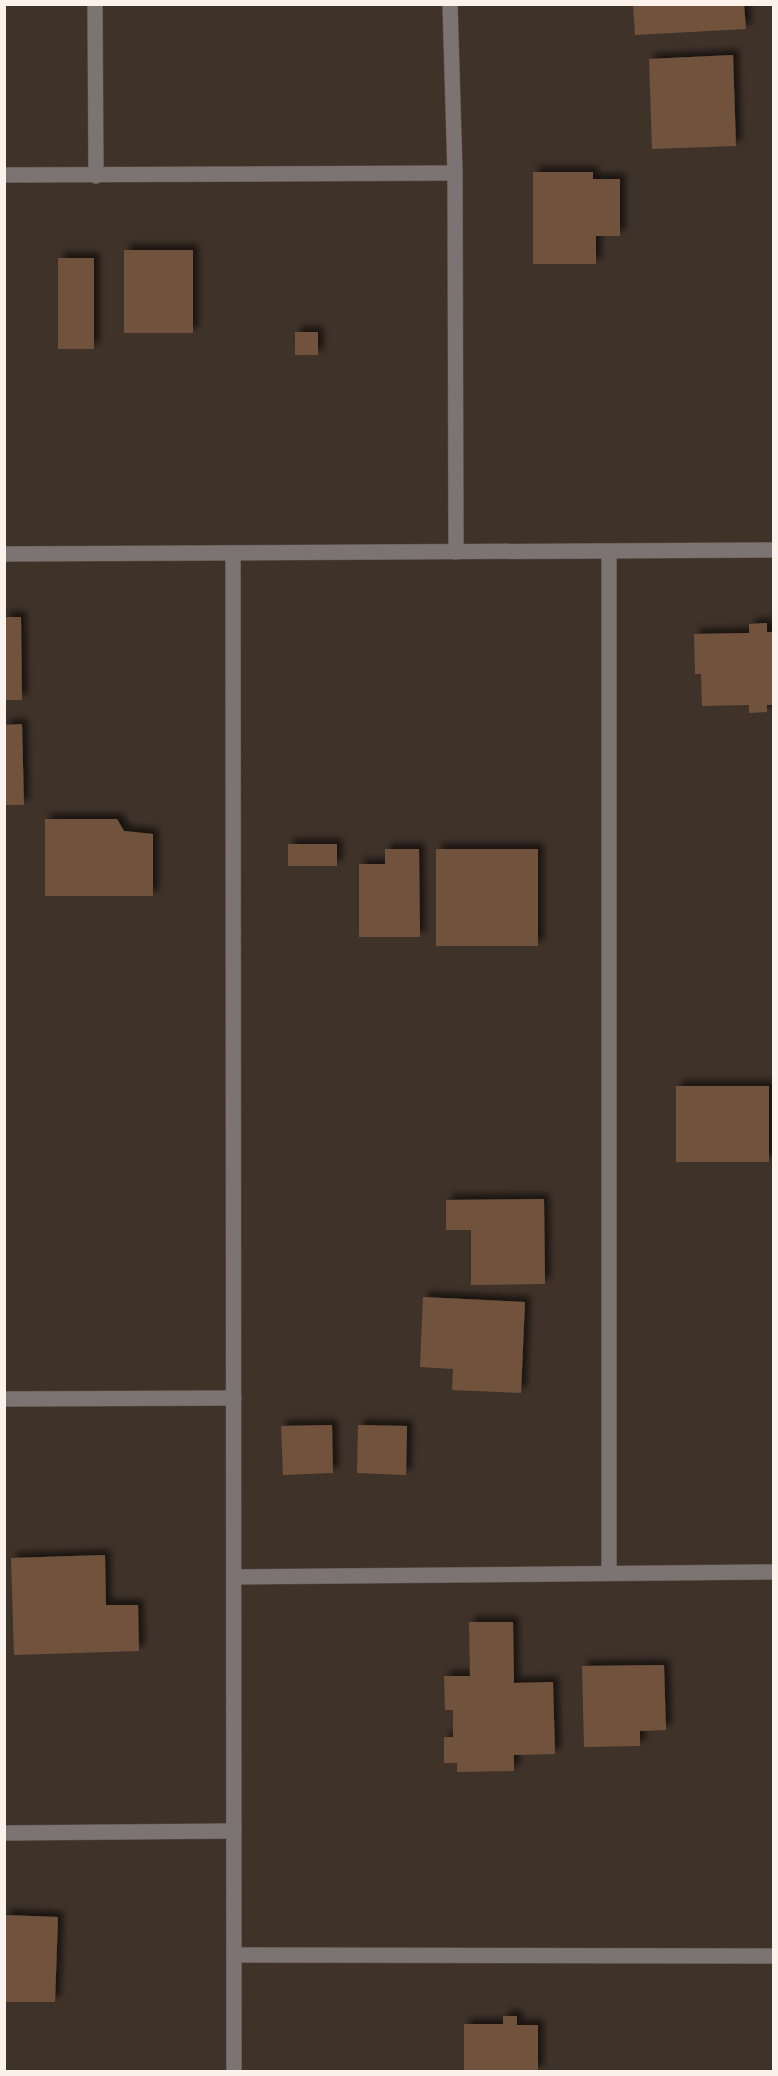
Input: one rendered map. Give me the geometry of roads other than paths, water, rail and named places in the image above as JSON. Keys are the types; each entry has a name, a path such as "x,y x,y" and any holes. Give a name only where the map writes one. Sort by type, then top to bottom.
{"street":[{"path":"95,4 96,176"},
{"path":"450,4 455,173 456,552"},
{"path":"4,175 455,173"},
{"path":"4,554 774,550"},
{"path":"609,552 609,1573"},
{"path":"232,553 234,2072"},
{"path":"4,1399 234,1398"},
{"path":"234,1577 774,1572"},
{"path":"4,1833 234,1831"},
{"path":"234,1955 774,1956"}]}
